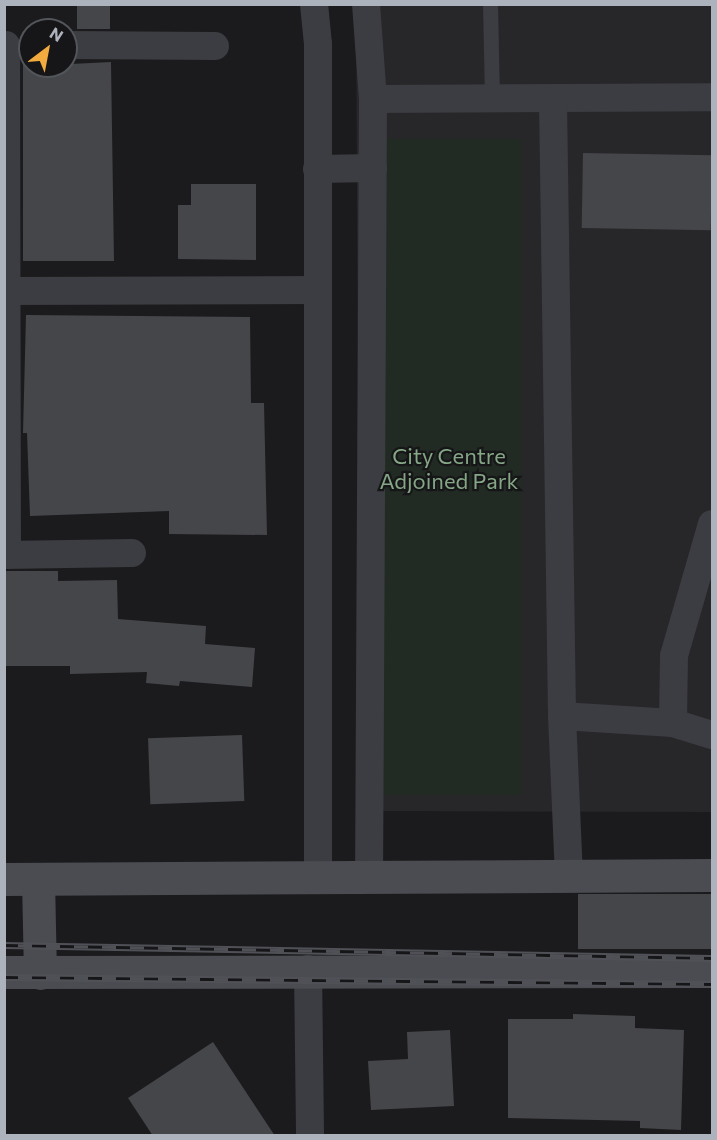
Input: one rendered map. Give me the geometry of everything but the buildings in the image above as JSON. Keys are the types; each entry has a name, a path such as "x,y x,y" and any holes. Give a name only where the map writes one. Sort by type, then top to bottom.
{"main road":[{"path":"4,879 712,875"},
{"path":"38,879 40,973"},
{"path":"4,972 308,969 712,971"}],"street":[{"path":"314,4 318,290 318,878"},
{"path":"366,4 373,99 369,877"},
{"path":"14,45 7,291 6,555 132,553"},
{"path":"78,45 215,46"},
{"path":"373,99 553,100 712,97"},
{"path":"553,100 562,716 569,875"},
{"path":"317,169 373,168"},
{"path":"7,291 318,290"},
{"path":"673,723 674,656 712,524"},
{"path":"562,716 673,723 712,735"},
{"path":"308,969 310,1136"}],"lane":[{"path":"490,4 492,98"}],"shaded area":[{"path":"356,5 712,5 712,812 383,811 360,789"}],"green space":[{"name":"City Centre Adjoined Park","path":"377,139 521,139 521,795 377,795"}],"railway":[{"path":"4,945 712,958"},
{"path":"4,977 712,984"}]}
